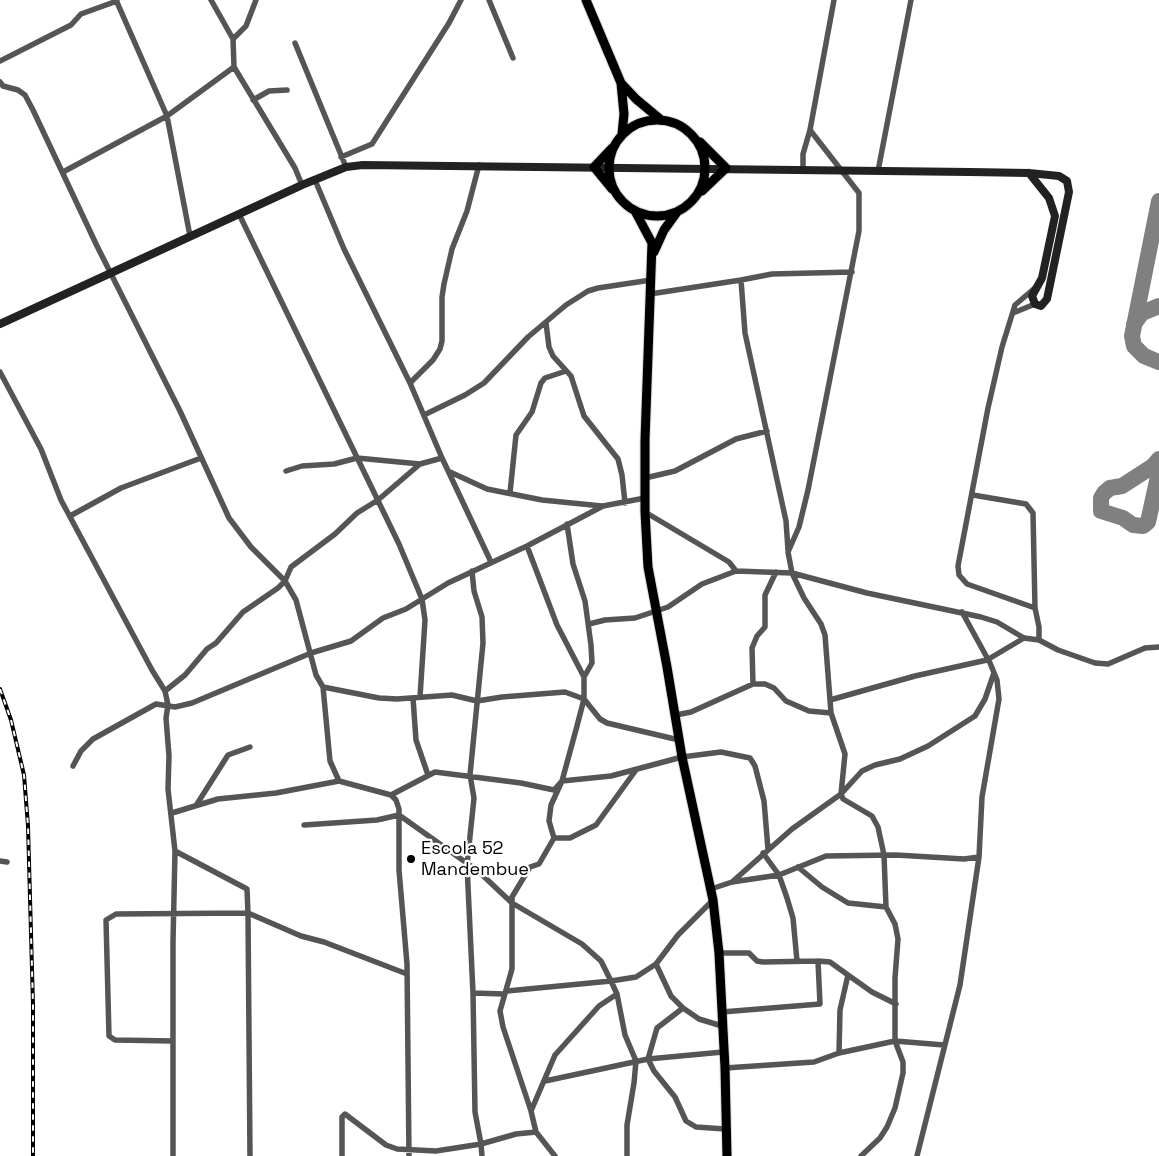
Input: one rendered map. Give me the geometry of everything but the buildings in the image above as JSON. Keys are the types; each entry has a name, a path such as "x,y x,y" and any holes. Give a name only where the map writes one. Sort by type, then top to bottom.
{"main road":[{"path":"586,0 621,83 624,114 622,134"},
{"path":"621,83 636,99 660,119 683,127 693,135 726,168 689,204 678,212 664,230 652,257"},
{"path":"660,119 646,120 633,126 622,134 594,167 624,203 635,210 649,215 663,216 678,212"},
{"path":"693,135 700,144 706,168 704,182 698,194"},
{"path":"615,144 609,167 616,192"},
{"path":"635,210 652,243 645,478 648,567 682,757 713,900 719,953 727,1156"}],"street":[{"path":"211,0 233,39 234,67 295,168 302,185"},
{"path":"233,39 246,26 256,0"},
{"path":"341,156 372,144 449,23 461,0"},
{"path":"489,0 513,58"},
{"path":"803,170 803,154 810,130 834,0"},
{"path":"878,171 910,0"},
{"path":"0,60 71,25 81,14 117,1 167,116 190,236"},
{"path":"295,43 346,167"},
{"path":"63,172 167,116 234,67"},
{"path":"1,85 18,90 24,95 63,172 229,518 237,531 285,581 298,606 316,675 323,687 330,761 339,781"},
{"path":"253,100 269,91 287,90"},
{"path":"788,552 799,527 808,490 859,231 859,193 810,130"},
{"path":"0,324 302,185 346,167 362,165 1029,173 1064,178 1069,192 1047,299 1041,306 1035,304 1013,312"},
{"path":"410,383 433,360 440,349 443,291 452,249 467,211 479,165"},
{"path":"1029,173 1049,198 1055,216 1042,278 1032,296 1035,304"},
{"path":"315,180 344,249 410,383 442,458 491,562"},
{"path":"240,214 378,500 422,599 425,620 420,697"},
{"path":"650,294 772,274 852,272"},
{"path":"424,415 465,395 484,383 528,337 588,291 651,280"},
{"path":"741,280 745,332 786,521 788,552 792,573 804,598 815,611 825,635 831,713 844,754 841,794 843,799 872,816 881,834 884,855 886,907 895,924 898,939 894,978 896,1004 895,1041 903,1062 903,1073 894,1108 880,1138 861,1156"},
{"path":"1035,608 967,584 959,575 958,566 988,408 1013,312 1016,304 1036,287"},
{"path":"546,323 549,347 553,356 566,371 575,387 584,416 618,459 625,503"},
{"path":"510,493 516,435 532,412 541,384 545,378 566,371"},
{"path":"0,372 40,449 70,516 165,691 168,705 166,718 169,756 168,789 175,851 173,1156"},
{"path":"645,478 675,471 736,438 767,430"},
{"path":"70,516 121,488 201,458"},
{"path":"286,471 302,466 334,464 357,458 420,464 442,458"},
{"path":"165,691 185,675 206,649 216,643 244,612 285,581 291,567 335,534 356,513 378,500 420,464"},
{"path":"450,472 476,485 542,500 603,506 645,498"},
{"path":"973,495 1026,504 1033,513 1035,608 1039,627 1039,640"},
{"path":"73,766 81,750 92,739 156,704 175,707 192,703 228,690 311,653 350,642 383,618 406,609 448,583 527,546 603,506"},
{"path":"645,512 729,562 736,571"},
{"path":"567,524 569,546 578,585 585,601 589,624 592,663 584,678"},
{"path":"527,546 557,625 584,678 584,699 562,782 551,805 549,821 554,838 539,864 530,867 512,897 512,969 500,1012 536,1132 555,1156"},
{"path":"589,624 605,620 635,618 668,607 702,584 736,571 776,572 792,573 867,593 962,612 997,622 1024,638 1039,640 1058,650 1095,663 1108,664 1145,648 1159,647"},
{"path":"472,572 474,591 483,626 481,678 470,775 474,798 467,865 473,993 475,1112 482,1156"},
{"path":"752,684 752,648 757,636 765,627 765,595 776,572"},
{"path":"916,1156 960,985 979,857 982,796 999,699 994,673 962,612"},
{"path":"830,700 915,676 987,660 1024,638"},
{"path":"732,882 763,853 841,794 862,771 875,765 900,759 928,746 975,716 985,699 994,673"},
{"path":"676,715 691,712 752,684 765,684 774,688 786,701 809,712 831,713"},
{"path":"323,687 379,698 452,695 477,701 565,692 584,699 600,719 607,723 680,740"},
{"path":"413,698 416,740 428,775"},
{"path":"197,804 228,755 250,747"},
{"path":"392,795 435,772 470,775 554,790 562,782 610,776 682,757 721,752 750,758 755,766 764,801 768,849"},
{"path":"554,838 570,838 596,825 637,769"},
{"path":"172,813 197,804 339,781 392,795 396,800 399,815 399,870 407,974 409,1153"},
{"path":"304,825 377,820 399,815 478,871 512,902 582,944 601,961 617,994 625,1035 636,1061 627,1125 628,1156"},
{"path":"175,851 247,889 250,1156"},
{"path":"763,853 779,875 793,918 797,962"},
{"path":"710,889 732,882 779,875 826,856 884,855 937,859 979,857"},
{"path":"0,860 7,862"},
{"path":"798,867 822,887 848,902 886,907"},
{"path":"473,993 506,993 636,977 656,964 678,935 713,900"},
{"path":"173,1041 115,1040 109,1036 106,920 116,914 174,915 248,912 301,936 324,942 407,974"},
{"path":"719,953 749,953 757,961 763,962 830,962 872,992 896,1004"},
{"path":"722,1012 820,1004 818,961"},
{"path":"656,964 671,996 699,1019 722,1026"},
{"path":"839,1053 840,1010 848,975"},
{"path":"531,1111 556,1052 599,1006 617,994"},
{"path":"684,1008 657,1028 648,1059 654,1071 675,1097 686,1121 696,1127 725,1129"},
{"path":"725,1068 814,1062 839,1053 895,1041 944,1045"},
{"path":"545,1081 648,1059 723,1052"},
{"path":"342,1156 342,1117 345,1114 386,1145 409,1153 481,1144 516,1134 536,1132"}],"taxiway":[{"path":"1159,201 1132,336 1134,346 1144,356 1159,362"},
{"path":"1134,324 1142,313 1159,306"},
{"path":"1159,459 1153,466 1122,486 1110,488 1104,493 1101,498 1101,511 1123,518 1133,525 1143,526 1148,522 1159,472"}],"railway":[{"path":"0,689 11,720 24,775 28,826 33,1005 33,1156"}],"place":[{"name":"Escola 52 Mandembue","path":"411,859"}]}
